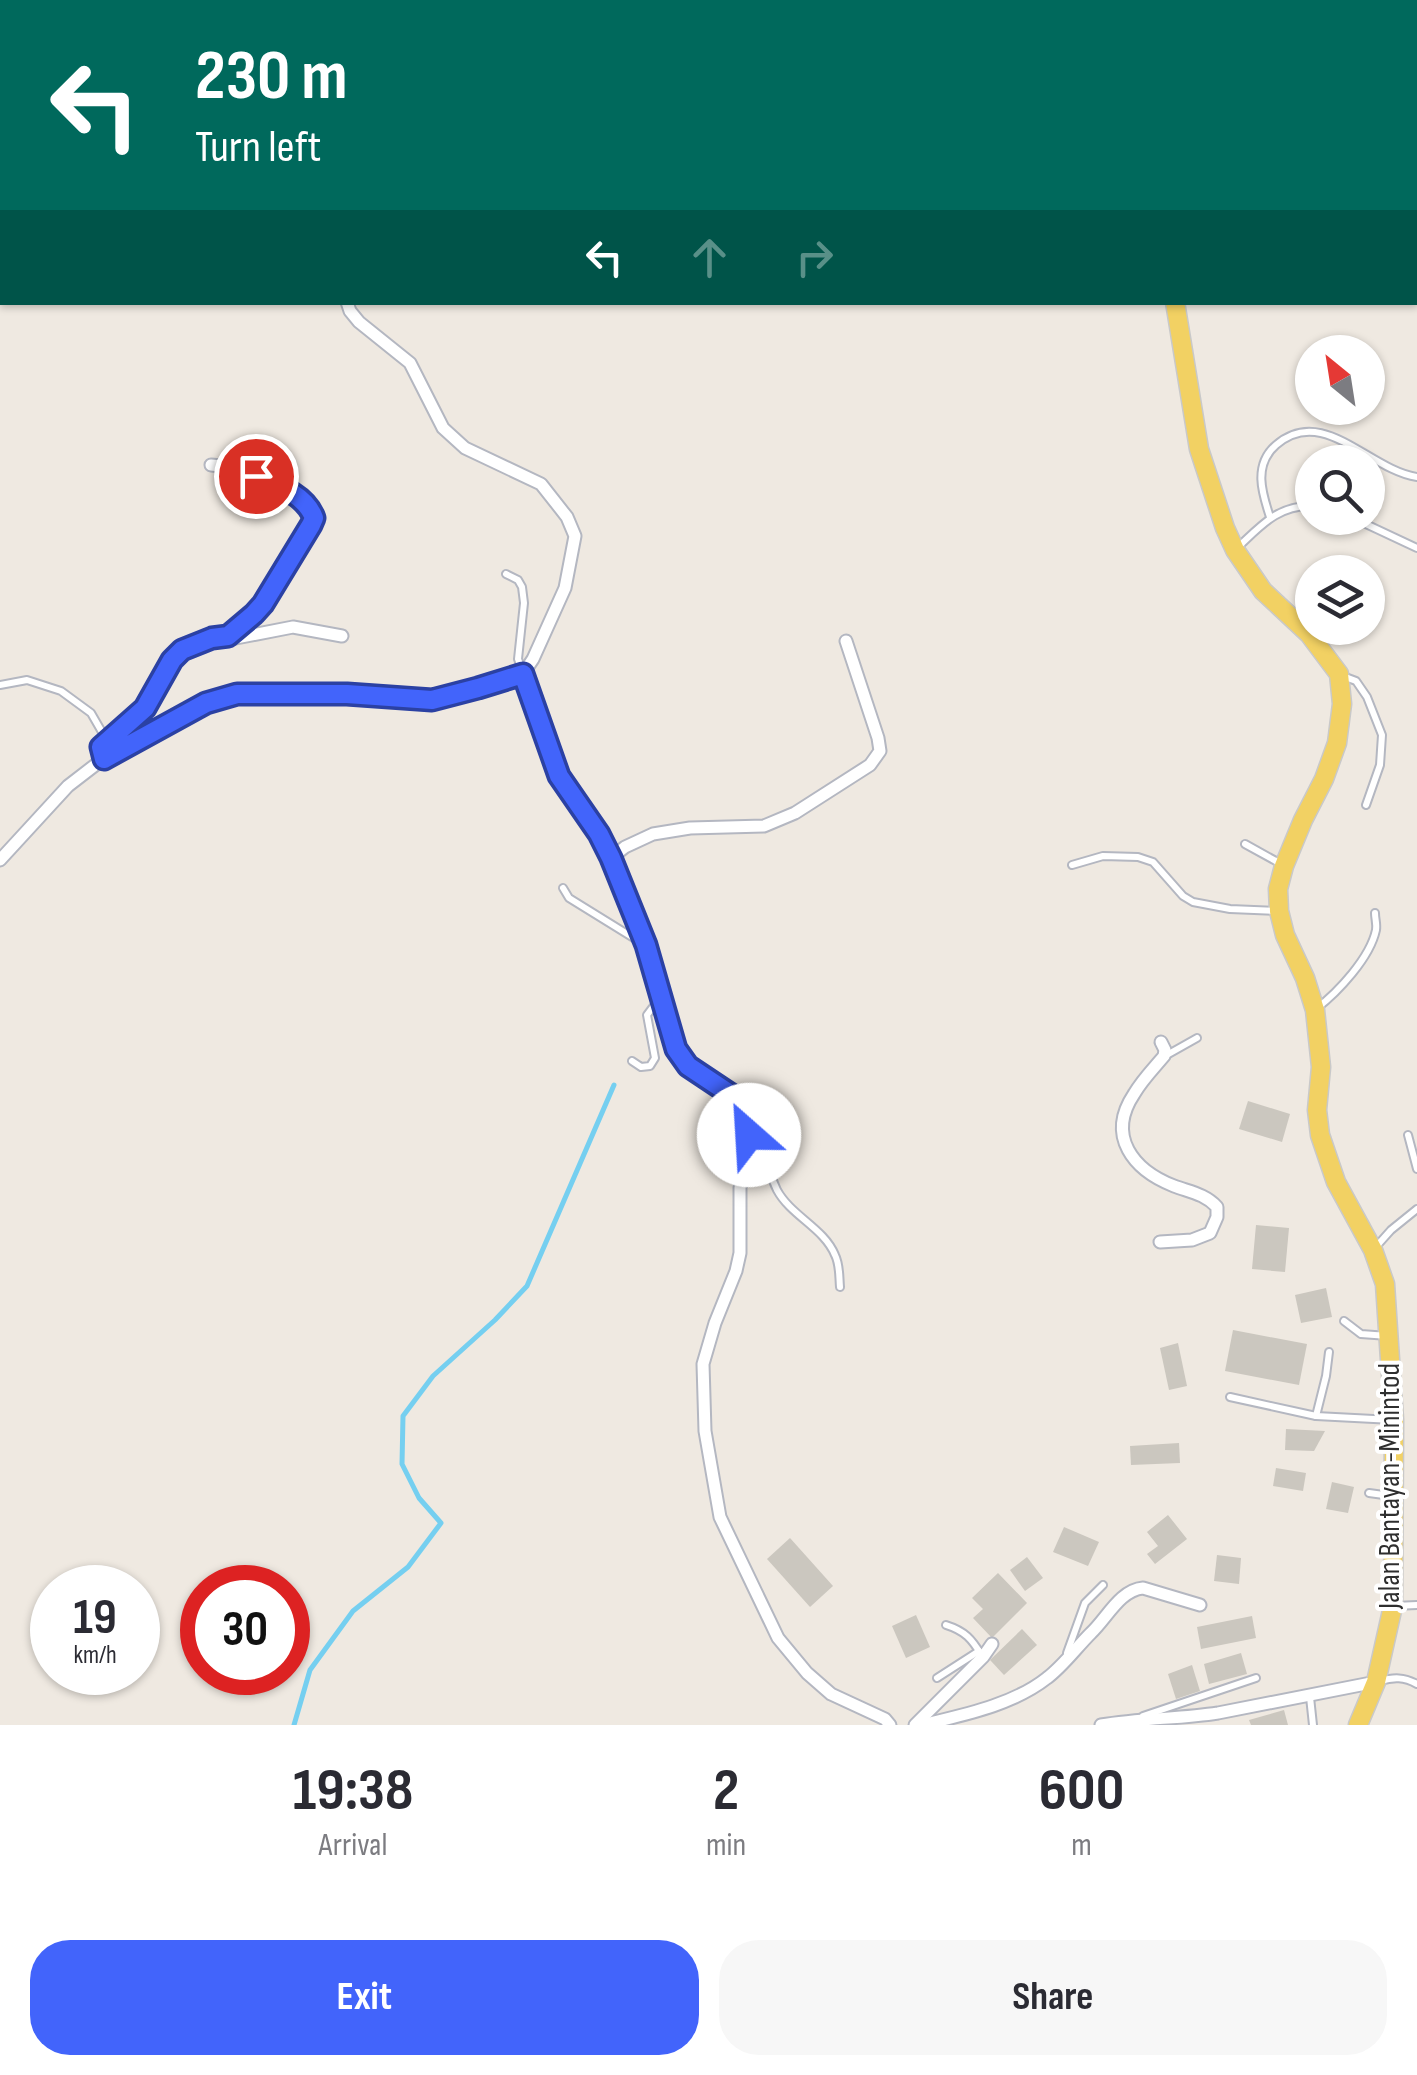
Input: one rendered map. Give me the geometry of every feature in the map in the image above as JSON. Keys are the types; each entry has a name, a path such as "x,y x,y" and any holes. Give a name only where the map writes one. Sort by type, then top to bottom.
{"main road":[{"path":"1176,305 1200,448 1224,528 1264,591 1309,634 1339,674"},
{"name":"Jalan Bantayan-Minintod","path":"1339,674 1342,704 1338,743 1284,866 1278,889 1285,935 1315,1010 1322,1067 1317,1110 1320,1135 1336,1182 1373,1250 1384,1284 1389,1336 1394,1420 1393,1606 1376,1682 1358,1725"}],"street":[{"path":"0,860 68,786 104,759 206,703 237,694 347,694 432,700 523,674 534,658 565,588 575,536 567,517 541,484 464,448 444,428 410,363 359,322 350,305"},
{"path":"212,464 232,466 283,487 311,508 314,518 263,604 228,636"},
{"path":"104,759 101,747 106,740 145,708 172,660 182,650 212,638 236,638 293,627 342,636"},
{"path":"611,858 652,834 690,828 764,826 795,814 870,765 880,751 878,738 846,642"},
{"path":"523,674 559,776 611,858 646,945 676,1049 688,1066 736,1098 744,1113 749,1135 740,1188 740,1253 703,1364 705,1432 720,1517 778,1638 806,1673 831,1694 890,1725"},
{"path":"1160,1242 1192,1240 1210,1233 1217,1217 1217,1206 1209,1198 1151,1174 1126,1149 1122,1136 1124,1116 1132,1096 1164,1056 1161,1042"},
{"path":"919,1725 980,1710 1044,1681 1133,1588 1200,1605"},
{"path":"919,1725 992,1644"},
{"path":"1102,1725 1194,1717 1376,1682"}],"lane":[{"path":"1270,517 1260,473 1272,448 1292,434 1308,429 1350,444 1383,465 1417,476"},
{"path":"1235,550 1270,517 1295,506"},
{"path":"1385,533 1417,548"},
{"path":"506,574 522,587 518,659 523,674"},
{"path":"1339,674 1356,681 1382,735 1380,765 1366,804"},
{"path":"0,685 26,680 61,691 92,713 106,740"},
{"path":"1245,844 1284,866"},
{"path":"1072,865 1103,856 1138,857 1154,862 1183,896 1194,902 1230,909 1279,911"},
{"path":"563,888 582,907 646,945"},
{"path":"1315,1010 1337,993 1364,954 1376,930 1375,913"},
{"path":"632,1060 640,1066 650,1066 655,1058 648,1014 663,1002"},
{"path":"1164,1056 1197,1038"},
{"path":"744,1113 761,1119 768,1166 778,1192 834,1252 840,1287"},
{"path":"1408,1135 1417,1169"},
{"path":"1373,1250 1417,1209"},
{"path":"1344,1321 1364,1334 1389,1336"},
{"path":"1316,1416 1329,1352"},
{"path":"1230,1397 1316,1416 1394,1420"},
{"path":"1368,1493 1392,1496"},
{"path":"1065,1659 1084,1603 1103,1585"},
{"path":"1393,1606 1417,1604"},
{"path":"937,1678 981,1654 969,1636 946,1625"},
{"path":"1133,1720 1256,1678"},
{"path":"1376,1682 1393,1678 1417,1684"},
{"path":"1310,1697 1313,1725"}],"building":[{"path":"1248,1101 1290,1114 1282,1142 1239,1129"},
{"path":"1256,1225 1289,1228 1285,1272 1252,1269"},
{"path":"1326,1288 1332,1317 1301,1323 1295,1295"},
{"path":"1233,1330 1307,1344 1299,1385 1225,1371"},
{"path":"1178,1343 1187,1386 1169,1390 1160,1348"},
{"path":"1286,1429 1325,1431 1314,1451 1285,1450"},
{"path":"1179,1443 1180,1463 1131,1465 1130,1446"},
{"path":"1276,1468 1306,1473 1303,1491 1273,1486"},
{"path":"1332,1482 1354,1487 1348,1513 1326,1509"},
{"path":"1168,1515 1187,1539 1155,1564 1147,1554 1158,1546 1147,1532"},
{"path":"1064,1527 1099,1542 1088,1566 1053,1552"},
{"path":"790,1538 833,1586 810,1607 767,1559"},
{"path":"1217,1555 1241,1558 1239,1584 1214,1581"},
{"path":"1027,1557 1043,1578 1025,1591 1010,1570"},
{"path":"998,1573 1027,1603 992,1638 973,1618 983,1609 972,1598"},
{"path":"916,1615 930,1647 906,1658 892,1626"},
{"path":"1252,1616 1256,1638 1201,1649 1197,1627"},
{"path":"1022,1629 1037,1645 1004,1675 990,1660"},
{"path":"1241,1653 1247,1674 1209,1684 1204,1664"},
{"path":"1192,1665 1200,1691 1176,1699 1168,1674"},
{"path":"1284,1710 1288,1725 1251,1725 1249,1720"}],"waterway":[{"path":"294,1725 310,1670 353,1611 408,1567 441,1523 419,1498 402,1464 403,1416 433,1376 527,1286 614,1085"}],"route":[{"path":"256,476 283,487 311,508 311,525 263,604 228,636 182,650 172,660 145,708 106,740 101,747 104,759 206,703 237,694 347,694 432,700 523,674 559,776 611,858 646,945 676,1049 688,1066 736,1098 749,1135"}]}
